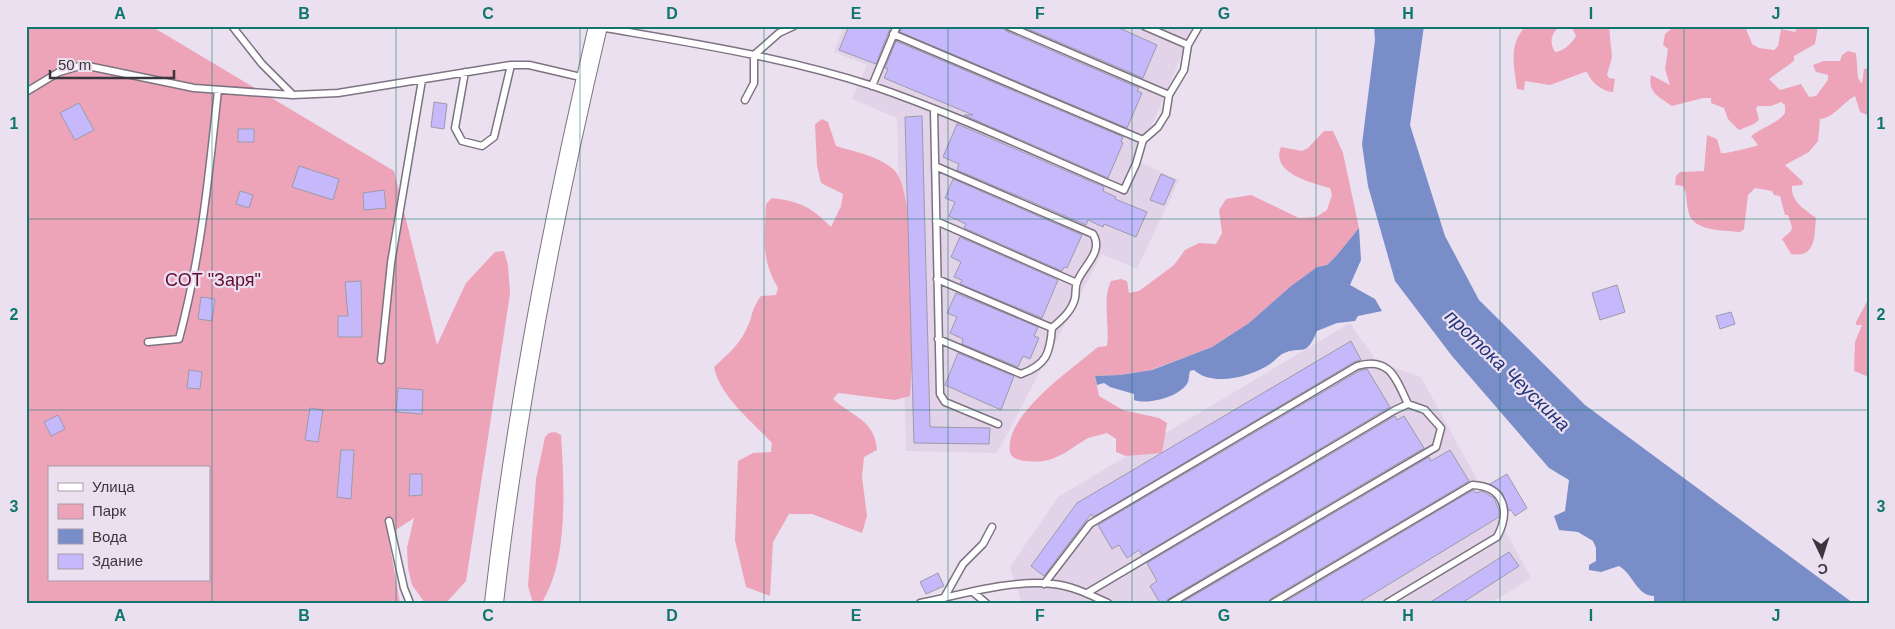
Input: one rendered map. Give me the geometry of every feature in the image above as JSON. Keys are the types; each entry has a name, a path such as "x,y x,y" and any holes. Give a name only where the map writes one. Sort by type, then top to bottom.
{"main road":[{"path":"494,603 532,348 598,27"}],"lane":[{"path":"232,26 262,64 293,95"},
{"path":"754,55 780,34 794,26"},
{"path":"872,86 896,26"},
{"path":"1008,26 1169,95"},
{"path":"1144,26 1188,45"},
{"path":"598,27 754,55 872,86 1124,190 1136,164 1143,140 1158,127 1166,114 1169,95 1184,70 1188,45 1199,26"},
{"path":"893,34 1143,140"},
{"path":"745,100 754,83 754,55"},
{"path":"26,92 59,72 83,65 194,88 293,95 338,93 511,65 529,64 586,78"},
{"path":"465,72 455,128 462,141 482,146 494,137 511,65"},
{"path":"381,360 391,263 422,80"},
{"path":"148,342 179,339 182,331 193,288 206,208 218,90"},
{"path":"934,110 938,381 940,394 945,402 998,424"},
{"path":"935,166 1094,234 1097,239 1097,249 1077,283 1074,300 1068,314 1052,328 1051,346 1044,360 1035,369 1021,374 938,339"},
{"path":"936,221 1077,283"},
{"path":"937,279 1052,328"},
{"path":"1044,584 1090,524 1357,366 1368,363 1383,364 1394,376 1408,404"},
{"path":"1087,593 1394,410 1408,404 1426,410 1441,428 1436,447 1170,603"},
{"path":"1273,603 1472,485 1486,486 1497,495 1505,510 1504,524 1497,537 1387,603"},
{"path":"389,521 404,588 410,603"},
{"path":"944,598 964,564 983,544 992,527"},
{"path":"920,603 1011,586 1044,584 1061,586 1087,593 1108,603"},
{"path":"974,592 986,603"}],"shaded area":[{"path":"844,26 1194,26 1137,161 1179,180 1137,269 1102,254 997,453 906,451 897,118 852,99 867,65 834,52"},
{"path":"1350,323 1377,362 1421,377 1531,578 1491,603 1022,603 1010,567 1058,497"}],"green space":[{"name":"СОТ \"Заря\"","path":"26,26 151,26 394,171 437,345 466,283 495,252 504,251 508,265 510,294 466,581 446,603 425,603 412,585 408,568 407,548 414,518 388,535 400,603 26,603"},
{"path":"1526,26 1560,26 1552,38 1555,52 1567,47 1576,36 1571,26 1609,26 1612,57 1607,75 1609,78 1615,79 1613,92 1598,86 1591,80 1588,73 1585,72 1550,85 1525,81 1524,90 1517,89 1514,48 1520,33"},
{"path":"1675,26 1745,26 1752,44 1759,48 1774,50 1778,46 1781,29 1795,32 1798,26 1818,26 1815,44 1794,56 1794,61 1769,79 1780,90 1801,84 1809,97 1816,96 1828,80 1828,75 1816,72 1813,65 1824,61 1840,61 1842,55 1848,51 1856,53 1858,78 1862,84 1864,69 1869,68 1867,115 1860,112 1855,96 1830,116 1820,119 1818,141 1809,152 1785,165 1803,182 1802,185 1792,186 1792,192 1796,201 1816,218 1814,239 1809,250 1805,253 1791,254 1782,239 1791,231 1792,227 1788,215 1785,215 1780,196 1774,195 1772,191 1755,188 1748,195 1744,229 1740,232 1717,230 1701,226 1690,217 1683,186 1675,185 1676,176 1680,172 1704,171 1707,135 1717,139 1721,153 1756,146 1758,145 1751,136 1782,117 1785,113 1785,105 1781,102 1771,106 1758,106 1756,108 1759,120 1739,130 1728,119 1724,108 1711,103 1711,98 1703,98 1672,106 1663,100 1652,90 1650,81 1651,75 1670,85 1665,69 1668,49 1663,45 1665,34"},
{"path":"822,119 828,122 836,146 867,155 889,166 895,171 902,186 911,243 913,314 910,396 895,400 838,393 833,399 862,420 872,432 875,440 877,450 864,457 862,477 867,516 862,533 812,514 789,514 773,542 770,596 746,587 735,540 738,461 753,453 771,452 772,443 730,398 717,378 714,367 739,342 748,327 755,306 761,296 776,295 778,288 768,267 766,257 766,204 772,198 798,203 817,214 831,227 841,206 843,194 821,183 817,166 815,124"},
{"path":"1324,131 1333,131 1343,153 1359,228 1337,255 1327,265 1317,267 1291,286 1249,323 1212,347 1151,370 1120,375 1095,376 1099,396 1123,410 1159,418 1167,423 1162,453 1126,456 1116,452 1116,439 1107,433 1088,438 1062,455 1044,461 1024,461 1012,456 1010,452 1011,438 1028,408 1057,380 1098,347 1107,346 1107,296 1111,281 1121,279 1127,281 1129,293 1139,291 1174,265 1185,250 1199,243 1216,244 1222,233 1219,210 1226,199 1251,195 1299,218 1316,217 1327,210 1332,195 1330,188 1304,180 1287,170 1281,164 1279,156 1281,147 1302,151 1308,148"},
{"path":"1869,298 1869,377 1854,371 1855,342 1862,325 1856,325 1856,322"},
{"path":"555,432 561,435 563,521 561,543 551,585 542,602 533,603 528,586 536,479 545,437 549,433"}],"water":[{"name":"протока Чеускина","path":"1374,26 1424,26 1410,125 1445,236 1479,300 1585,405 1853,603 1654,603 1654,596 1648,595 1639,589 1628,574 1619,566 1601,572 1589,570 1589,565 1596,561 1596,548 1593,541 1578,532 1559,530 1554,516 1565,511 1569,480 1549,468 1452,356 1395,281 1368,186 1362,144 1375,40"},
{"path":"1359,228 1361,260 1350,285 1375,299 1382,311 1358,316 1355,321 1337,323 1317,331 1313,340 1306,348 1282,354 1272,363 1253,373 1221,379 1202,375 1194,370 1190,371 1188,382 1171,396 1140,401 1134,400 1134,394 1110,387 1104,383 1097,385 1095,376 1120,375 1152,370 1212,347 1249,323 1291,286 1317,267 1327,265"}],"building":[{"path":"849,26 891,26 876,64 839,50"},
{"path":"902,26 1003,26 1006,31 1139,88 1137,91 1142,93 1127,128 900,32"},
{"path":"1021,26 1115,26 1157,45 1143,78"},
{"path":"896,41 1123,137 1121,142 1123,143 1108,178 964,115 973,115 884,78 888,69 885,68"},
{"path":"434,102 447,104 444,129 431,127"},
{"path":"79,103 94,130 75,140 60,113"},
{"path":"922,116 930,427 990,428 989,444 914,443 905,117"},
{"path":"957,124 1104,187 1103,191 1116,197 1115,199 1147,212 1136,237 1104,224 1103,227 1088,220 1086,225 957,170 959,164 943,157"},
{"path":"238,129 254,129 254,142 238,142"},
{"path":"299,166 339,179 333,200 292,187"},
{"path":"1161,174 1175,180 1164,205 1150,200"},
{"path":"953,179 1082,235 1067,268 1064,267 1062,271 964,228 966,224 949,216 955,202 945,198"},
{"path":"384,190 386,208 364,210 363,193"},
{"path":"240,191 253,195 249,208 236,204"},
{"path":"960,237 1058,280 1042,318 960,284 962,280 954,277 961,262 951,257"},
{"path":"361,281 362,337 338,337 338,316 348,316 345,282"},
{"path":"1617,285 1625,312 1600,320 1592,293"},
{"path":"956,293 1038,327 1034,336 1039,338 1030,359 1023,356 1018,367 962,344 963,339 950,333 957,317 947,313"},
{"path":"201,297 215,299 212,321 198,319"},
{"path":"1731,312 1735,324 1720,329 1716,316"},
{"path":"1351,341 1361,360 1354,362 1093,517 1091,514 1044,576 1031,566 1077,503"},
{"path":"958,353 1014,376 1001,410 945,385"},
{"path":"1367,369 1390,407 1142,555 1139,550 1127,558 1119,545 1112,549 1098,525 1359,371"},
{"path":"189,370 202,372 200,389 187,388"},
{"path":"398,388 423,390 422,414 396,412"},
{"path":"310,408 323,410 318,442 305,440"},
{"path":"58,415 65,429 51,436 44,422"},
{"path":"1395,416 1397,420 1404,416 1424,448 1168,599 1166,603 1160,603 1150,586 1157,581 1147,563"},
{"path":"341,450 354,450 351,499 337,497"},
{"path":"1450,450 1469,481 1270,599 1268,603 1181,603 1429,457 1431,461"},
{"path":"410,474 422,474 422,495 409,496"},
{"path":"1507,474 1527,508 1515,516 1511,510 1509,511 1502,492 1490,484"},
{"path":"1473,490 1476,493 1482,491 1494,498 1499,510 1499,517 1358,603 1283,603"},
{"path":"1509,552 1519,566 1462,603 1429,603"},
{"path":"938,573 944,586 926,594 920,582"}]}
